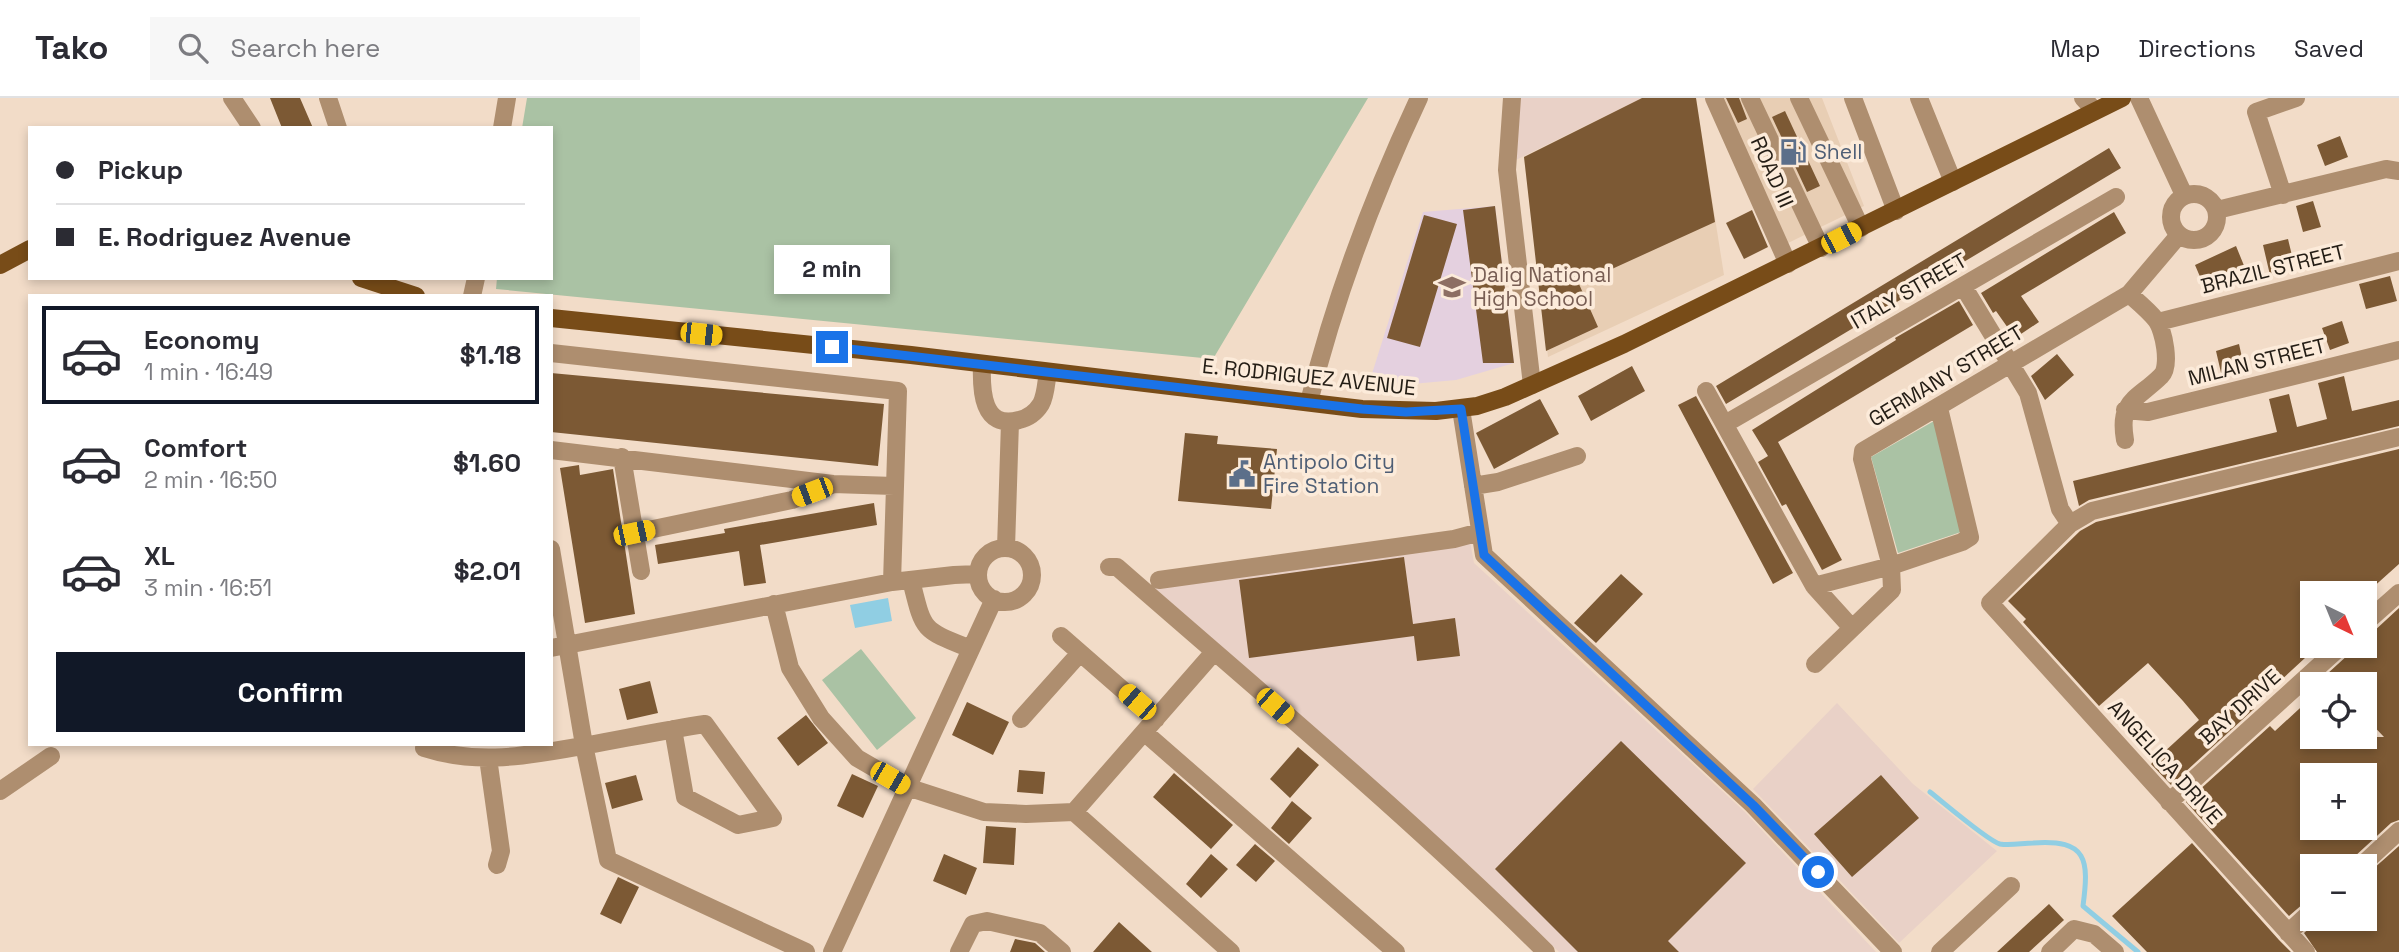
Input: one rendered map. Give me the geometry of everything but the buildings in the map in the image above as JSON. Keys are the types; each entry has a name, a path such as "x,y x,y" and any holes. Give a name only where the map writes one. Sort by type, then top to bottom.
{"main road":[{"name":"E. RODRIGUEZ AVENUE","path":"553,318 1406,412 1461,409 1505,397 1532,386 1896,211 2089,104 2122,98"},
{"path":"0,264 28,250"},
{"path":"389,283 412,294"}],"street":[{"path":"232,98 251,126"},
{"path":"328,98 337,126"},
{"path":"502,126 508,98"},
{"path":"1309,402 1329,321 1400,137 1419,98"},
{"path":"1512,98 1507,170 1532,386"},
{"name":"ROAD III","path":"1714,98 1788,264"},
{"path":"1750,98 1821,248"},
{"path":"1799,98 1861,228"},
{"path":"1853,98 1896,211"},
{"path":"1919,98 1952,182"},
{"path":"2139,98 2184,195"},
{"path":"2283,195 2256,112 2295,98"},
{"path":"2217,210 2386,169 2399,171"},
{"path":"2200,194 2207,197 2217,210 2217,224 2208,235 2190,240 2179,235 2174,229 2170,214 2173,206 2184,195 2200,194"},
{"name":"ITALY STREET","path":"1725,424 2116,197"},
{"name":"GERMANY STREET","path":"1815,664 1892,590 1891,566 1862,459 1863,452 2129,294 2179,235"},
{"name":"BRAZIL STREET","path":"2158,322 2399,261"},
{"path":"1963,286 2028,393 2065,517 2399,437"},
{"path":"2125,440 2122,424 2125,410 2135,396 2164,374 2168,360 2158,322 2129,294"},
{"name":"MILAN STREET","path":"2125,410 2148,412 2399,350"},
{"path":"553,353 898,391 892,582"},
{"path":"982,364 981,389 987,409 997,419 1010,422 1025,419 1036,411 1042,402 1048,372"},
{"path":"1706,391 1814,586 1852,628"},
{"path":"1814,586 1891,566 1970,537 1939,408"},
{"path":"1461,409 1484,555 1753,805 1893,952"},
{"path":"1006,548 1010,422"},
{"path":"553,450 832,484 894,486"},
{"path":"1473,486 1498,482 1577,456"},
{"path":"622,457 641,571"},
{"path":"634,533 792,500 832,484"},
{"name":"ANGELICA DRIVE","path":"2065,517 1990,603 2305,952"},
{"path":"1159,580 1441,541 1480,532"},
{"path":"1006,548 1019,551 1028,561 1032,580 1020,597 1008,601 994,599 983,590 978,575 985,558 994,551 1006,548"},
{"path":"1109,567 1117,567 1214,652 1479,886 1546,952"},
{"path":"553,574 559,647 584,746 608,860 806,952"},
{"path":"559,647 892,582 978,575"},
{"path":"911,579 919,613 931,634 971,649"},
{"path":"2377,612 2399,593"},
{"path":"832,952 994,599"},
{"path":"774,604 790,668 821,718 857,758 907,787 985,812 1074,812 1231,952"},
{"path":"1061,636 1150,725 1396,952"},
{"path":"1074,812 1214,652"},
{"path":"1021,719 1080,653"},
{"name":"BAY DRIVE","path":"2169,802 2328,658"},
{"path":"424,748 444,755 523,757 673,729 705,724 773,818 738,825 685,797 673,729"},
{"path":"0,791 51,756"},
{"path":"488,758 501,851 496,865"},
{"path":"2374,854 2399,831"},
{"path":"1940,952 2011,886"},
{"path":"959,952 973,924 987,921 1040,933 1062,952"},
{"path":"2288,933 2300,922"},
{"path":"2050,952 2074,929 2094,934 2115,952"}],"shaded area":[{"path":"1520,98 1642,98 1514,161"},
{"path":"1642,98 1696,98 1724,275 1548,357 1524,157"},
{"name":"Shell","path":"1719,98 1822,98 1864,206 1786,244"},
{"name":"Dalig National High School","path":"1495,206 1514,363 1456,380 1412,384 1370,380 1423,212"},
{"path":"1470,541 1474,563 1745,812 1876,952 1559,952 1472,868 1151,585"},
{"path":"1837,703 1913,784 1997,851 1899,943 1753,789"}],"green space":[{"path":"527,98 1368,98 1213,359 496,289 497,280 553,280 553,126 522,126"},
{"path":"1934,421 1961,532 1898,553 1871,457"},
{"path":"861,649 916,718 877,750 822,680"}],"water":[{"path":"888,598 892,621 855,628 850,605"}],"waterway":[{"path":"1930,792 1976,829 2000,844 2051,843 2075,849 2084,865 2083,906 2138,952"}],"place":[{"name":"Shell","path":"1793,152"},
{"name":"Dalig National High School","path":"1452,287"},
{"name":"Antipolo City Fire Station","path":"1242,474"}],"route":[{"path":"832,347 1362,409 1406,412 1461,409 1484,555 1753,805 1818,872"}]}
